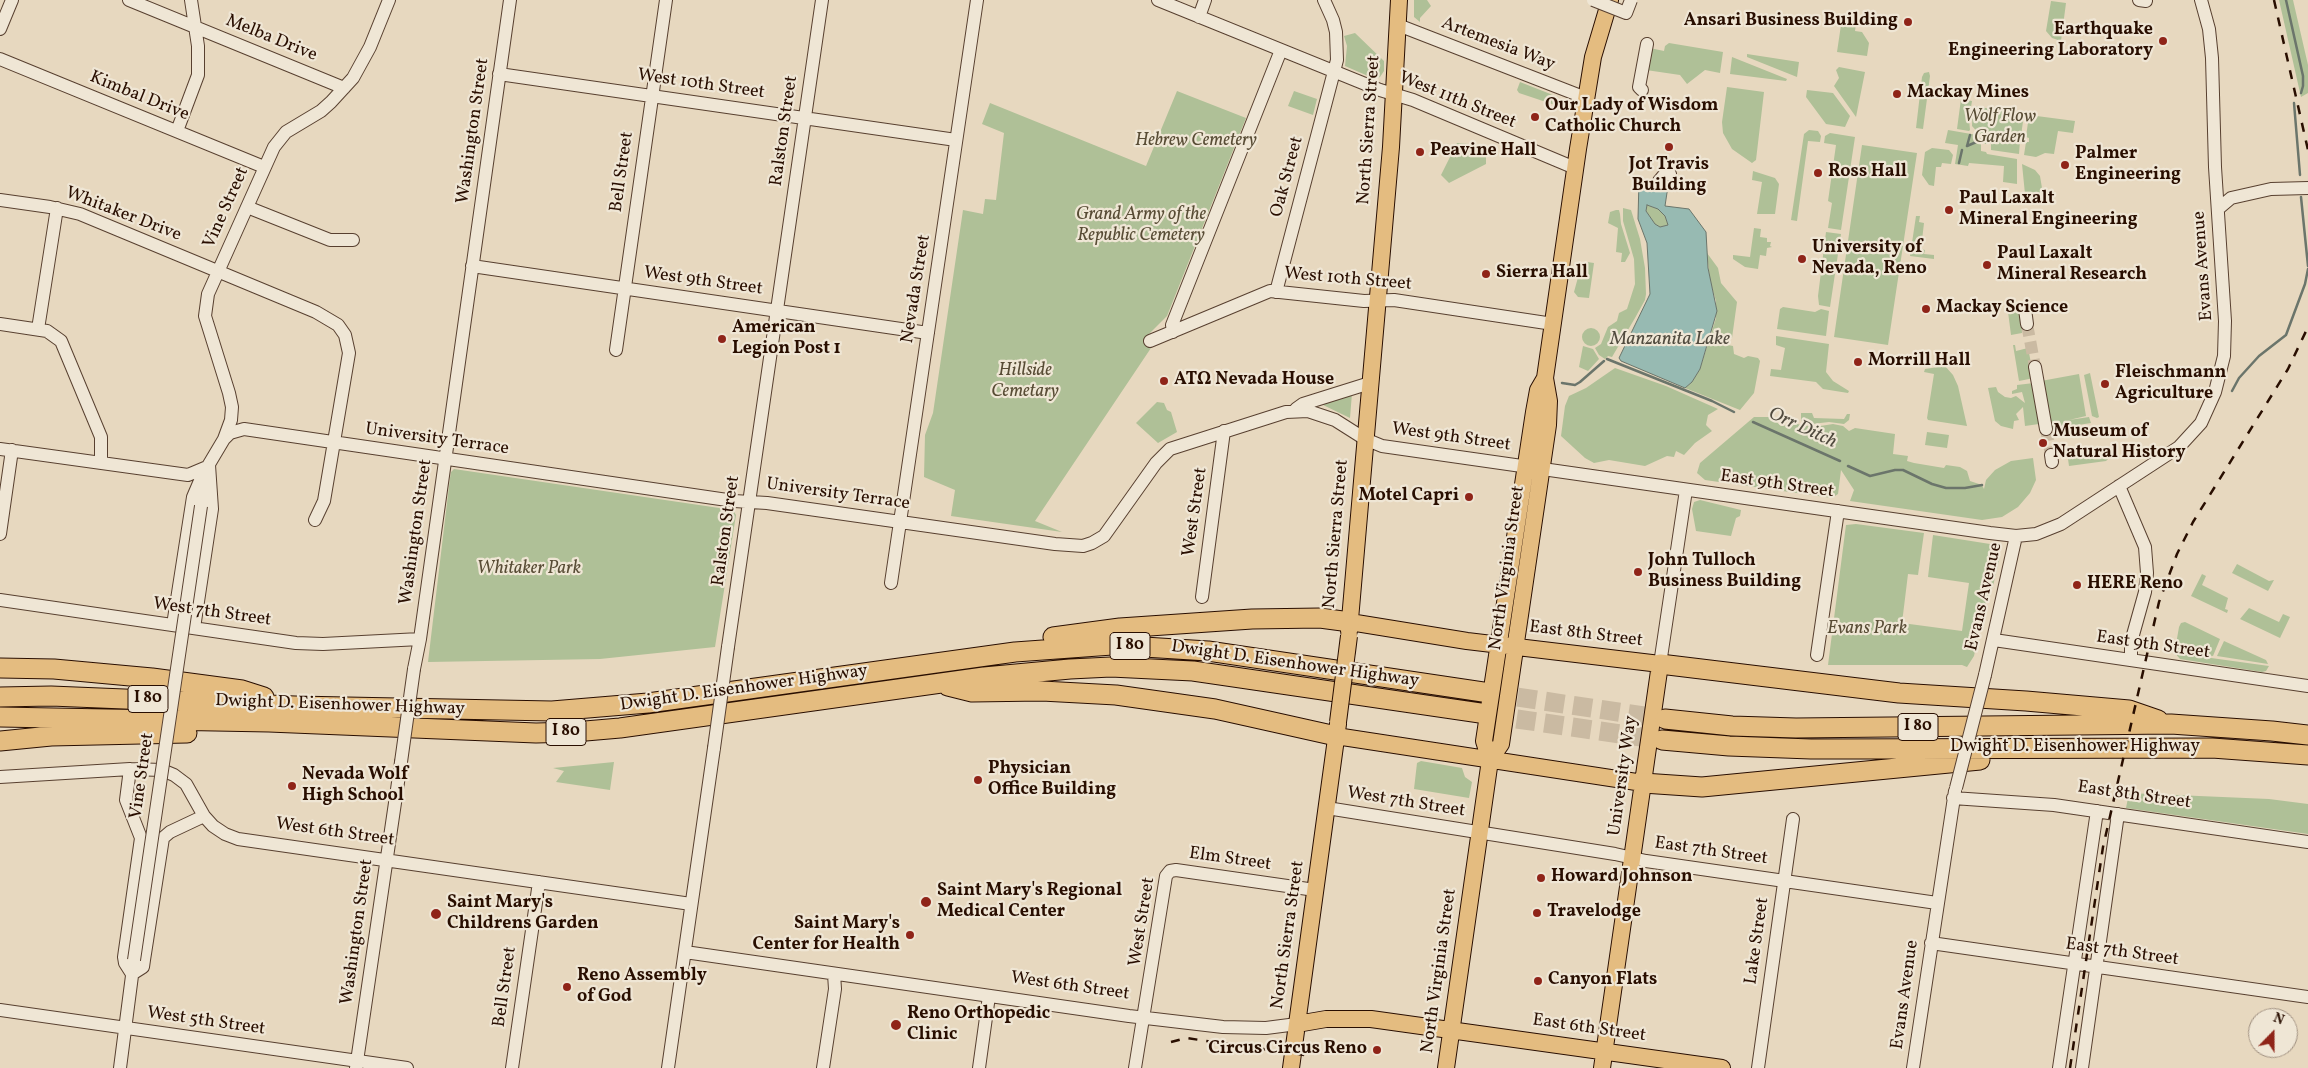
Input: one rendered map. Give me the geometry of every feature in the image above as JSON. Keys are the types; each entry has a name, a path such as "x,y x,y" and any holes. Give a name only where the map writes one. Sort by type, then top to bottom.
{"highway":[{"path":"776,686 889,660 1120,628 1302,618 1349,629"},
{"name":"Dwight D. Eisenhower Highway","path":"0,697 82,696 295,706 552,711 648,703 1015,652 1112,646 1208,651 1483,692"},
{"path":"1660,664 1899,693 2129,710 2171,724"},
{"path":"0,668 96,672 242,690 295,706"},
{"name":"Dwight D. Eisenhower Highway","path":"0,717 269,722 536,733 574,732 620,728 932,683 1070,669 1152,668 1193,671 1480,714"},
{"path":"932,683 972,692 1042,691 1126,696 1337,729"},
{"name":"Dwight D. Eisenhower Highway","path":"1664,719 1732,726 1796,728 2171,724 2233,727 2308,735"},
{"path":"0,741 51,736 228,732 269,722"},
{"name":"Dwight D. Eisenhower Highway","path":"1662,740 1729,746 1792,748 2083,750 2212,748 2308,755"},
{"path":"1643,783 1702,786 2083,750"}],"main road":[{"name":"North Sierra Street","path":"1290,1068 1349,629 1394,94 1399,0"},
{"name":"North Virginia Street","path":"1446,1068 1490,760 1501,744 1507,646 1534,468 1538,390 1545,378 1586,98 1597,39 1610,0"},
{"name":"East 8th Street","path":"1349,629 1404,632 1660,664"},
{"name":"University Way","path":"1602,1068 1660,664"},
{"path":"1337,729 1490,760 1643,783"},
{"name":"West 6th Street","path":"1296,1024 1326,1018 1356,1018 1451,1031"},
{"name":"East 6th Street","path":"1451,1031 1722,1068"}],"street":[{"path":"0,29 12,0"},
{"name":"Melba Drive","path":"129,0 344,88"},
{"path":"177,131 198,75 191,0"},
{"name":"Vine Street","path":"173,625 193,497 197,486 224,439 229,427 232,407 227,384 205,316 208,294 274,147 282,136 321,111 344,88 362,63 389,0"},
{"name":"Washington Street","path":"357,1065 414,669 420,639 510,0"},
{"name":"Bell Street","path":"616,350 666,0"},
{"name":"Ralston Street","path":"668,1068 748,502 822,0"},
{"name":"Nevada Street","path":"891,583 977,0"},
{"name":"West 11th Street","path":"1158,0 1576,168"},
{"path":"1199,17 1205,0"},
{"name":"Oak Street","path":"1276,292 1336,60 1337,41 1333,20 1324,0"},
{"path":"1593,0 1626,13 1631,0"},
{"name":"Evans Avenue","path":"1913,1068 1954,793 1994,640 2016,536 2036,534 2053,528 2166,456 2187,440 2201,423 2212,403 2223,362 2225,331 2212,58 2207,18 2201,0"},
{"name":"Artemesia Way","path":"1398,25 1586,98"},
{"path":"1642,90 1639,87 1647,44"},
{"path":"1173,332 1172,324 1282,50"},
{"name":"Kimbal Drive","path":"0,59 264,167"},
{"name":"West 10th Street","path":"499,74 956,140"},
{"path":"2218,209 2231,198 2271,189 2308,188"},
{"name":"Whitaker Drive","path":"0,200 57,208 80,214 329,318 345,335 349,353 324,501 315,520"},
{"path":"247,207 330,240 353,240"},
{"path":"38,329 57,208"},
{"name":"West 9th Street","path":"472,266 928,333"},
{"name":"West 10th Street","path":"1150,341 1265,292 1377,301 1394,300 1553,324"},
{"path":"2024,309 2027,324"},
{"path":"0,324 38,329 55,335 65,348 101,437 102,463"},
{"path":"2035,367 2046,429"},
{"path":"1295,411 1303,404 1370,382"},
{"name":"University Terrace","path":"224,439 230,433 244,429 734,502 748,502 901,521 1072,546 1092,543 1104,536 1163,454 1179,445 1295,411 1308,411 1324,415 1344,424 1366,439"},
{"name":"West Street","path":"1202,597 1224,431"},
{"name":"West 9th Street","path":"1366,439 1382,446 1534,468"},
{"path":"0,534 6,449 188,475 209,466 212,509 194,628"},
{"name":"Vine Street","path":"120,1068 124,1028 201,506 209,466"},
{"name":"East 9th Street","path":"1534,468 2016,536"},
{"path":"2119,486 2145,547 2147,573 2145,592 2131,642 2131,660"},
{"name":"University Way","path":"1660,664 1686,490"},
{"path":"1817,654 1838,511"},
{"name":"West 7th Street","path":"0,600 310,644 420,639"},
{"name":"East 9th Street","path":"1994,640 2308,686"},
{"name":"Vine Street","path":"130,769 126,800 140,838 124,957 127,969 132,974"},
{"name":"West 6th Street","path":"0,777 130,769 162,770 174,775 190,790 204,816 219,830 238,839 691,904"},
{"name":"East 8th Street","path":"1954,793 2097,811 2308,842"},
{"name":"West 7th Street","path":"1326,808 1480,833"},
{"path":"2059,1068 2097,811"},
{"path":"2082,1068 2118,814"},
{"name":"Vine Street","path":"132,974 143,967 164,838 170,832 204,816"},
{"name":"Lake Street","path":"1758,1068 1793,819"},
{"name":"East 7th Street","path":"1480,833 1633,858 1937,903"},
{"name":"Elm Street","path":"1170,871 1176,870 1315,890"},
{"name":"West Street","path":"1135,1068 1166,876 1170,871"},
{"name":"Bell Street","path":"512,1068 539,882"},
{"name":"East 7th Street","path":"1931,943 2308,997"},
{"name":"West 6th Street","path":"685,952 1144,1017 1224,1026 1266,1028 1296,1024"},
{"path":"823,1068 835,989 834,974"},
{"path":"979,1068 988,996"},
{"name":"West 5th Street","path":"0,1010 357,1065 407,1068"}],"green space":[{"path":"1414,0 1427,0 1431,6 1420,18 1420,22 1414,17"},
{"path":"2279,0 2293,0 2308,65 2308,93 2301,97"},
{"path":"2051,1 2066,3 2061,41 2052,38 2046,31"},
{"path":"1851,23 1856,24 1855,31 1862,32 1869,43 1867,56 1837,52 1841,25 1851,26"},
{"path":"1355,33 1384,61 1384,71 1380,77 1375,79 1345,66 1347,46 1344,36"},
{"path":"1669,43 1723,52 1720,73 1705,70 1687,84 1680,75 1646,70 1650,48 1664,51 1665,46"},
{"path":"1747,54 1799,62 1797,77 1747,57"},
{"path":"1732,57 1787,79 1786,81 1730,74"},
{"path":"1839,67 1865,72 1856,117 1834,86 1839,78 1836,70"},
{"path":"1929,72 1923,129 1916,128 1922,77 1924,73"},
{"path":"1520,82 1558,97 1555,105 1519,93 1517,90"},
{"path":"1727,87 1764,92 1756,160 1752,163 1732,149 1723,133 1722,122"},
{"path":"1807,90 1833,93 1850,116 1845,127 1826,124 1806,97"},
{"name":"Hillside Cemetary","path":"1177,91 1246,118 1167,316 1149,334 1151,348 1035,521 1062,532 951,516 955,490 924,477 925,435 933,413 963,210 983,214 985,199 996,200 1004,133 982,124 990,103 1146,166"},
{"path":"1294,91 1317,99 1313,115 1288,106"},
{"name":"Wolf Flow Garden","path":"1961,99 1972,101 1969,131 1957,129"},
{"name":"Wolf Flow Garden","path":"1973,106 2024,114 2021,136 2018,136 2017,140 2020,141 2019,154 1991,150 1991,144 1985,144 1983,138 1972,126"},
{"path":"2029,115 2075,121 2073,133 2058,131 2054,154 2045,153 2036,157 2024,155 2026,142 2029,142 2029,138 2026,137"},
{"path":"1809,130 1818,131 1821,136 1820,142 1808,141 1797,221 1791,220 1804,134"},
{"path":"1948,130 1977,135 1981,140 1981,151 1987,154 2017,159 2017,184 2003,182 2004,166 1969,163 1968,166 1955,164 1958,145 1945,143"},
{"path":"1830,133 1855,137 1841,230 1828,228 1832,203 1828,201 1836,145 1824,143 1825,136"},
{"path":"1457,143 1482,145 1486,152 1486,164 1449,183 1441,175"},
{"path":"1862,145 1917,153 1888,345 1834,337"},
{"path":"1932,148 1949,150 1953,155 1951,164 1942,163 1941,167 1936,167 1934,186 1929,185 1922,175 1925,152"},
{"path":"2022,164 2035,170 2040,176 2042,188 2038,199 2032,195 2025,194"},
{"path":"1753,171 1775,178 1779,184 1775,214 1757,214 1762,182 1752,180"},
{"path":"1647,205 1658,209 1665,216 1668,225 1660,227 1655,224 1646,211"},
{"path":"1623,208 1631,210 1640,239 1645,268 1646,294 1645,300 1612,357 1608,356 1605,359 1599,355 1595,348 1601,344 1608,327 1617,321 1619,313 1627,309 1635,284 1634,259 1623,221"},
{"path":"1619,210 1621,224 1630,253 1625,262 1621,262 1622,253 1616,252 1618,228 1608,223 1610,212"},
{"path":"1916,216 1920,216 1919,222 1924,223 1921,249 1925,250 1924,254 1934,255 1934,259 1910,256"},
{"path":"1754,228 1761,229 1760,237 1767,238 1767,242 1771,242 1770,246 1772,247 1767,248 1766,256 1760,255 1758,269 1745,267 1733,259 1733,255 1750,257"},
{"path":"1826,232 1841,234 1830,307 1819,305 1818,296"},
{"path":"1707,253 1718,268 1721,283 1737,302 1732,338 1723,337 1722,344 1733,346 1734,354 1744,358 1748,356 1758,358 1760,361 1754,393 1740,410 1685,388 1692,382 1700,369 1716,318 1716,301 1710,281"},
{"path":"1587,262 1594,263 1589,298 1578,297 1574,292 1580,270"},
{"path":"2020,303 2022,333 2011,335 2007,304"},
{"path":"1783,307 1815,312 1821,309 1829,311 1826,336 1777,329 1780,309"},
{"path":"1591,328 1597,331 1600,337 1597,343 1591,346 1585,343 1582,337 1585,331"},
{"path":"1776,336 1829,344 1826,372 1833,381 1849,391 1848,393 1823,389 1816,382 1770,376 1771,369 1781,370 1785,348 1776,345"},
{"path":"2013,345 2015,345 2016,351 2028,348 2034,378 2019,381"},
{"path":"1583,346 1593,349 1599,359 1588,371 1579,367"},
{"path":"1945,366 1953,375 1958,386 1967,426 1928,420 1927,418 1934,374 1924,372 1925,369"},
{"path":"1615,368 1666,386 1718,409 1708,415 1706,425 1712,431 1695,443 1684,455 1676,451 1674,457 1667,456 1645,466 1609,460 1594,463 1585,458 1561,436 1565,406 1569,396 1586,388"},
{"path":"2090,373 2099,417 2097,418 2092,416 2084,375"},
{"path":"2079,374 2086,416 2069,420 2089,417 2091,423 2053,429 2041,381"},
{"path":"2034,383 2039,424 2025,426 2023,407 2016,414 2019,420 2014,421 2013,429 2001,426 1995,421 1988,388 1996,387 1998,392 2005,397 2011,398 2016,396 2025,403 2022,392 2012,394 2012,391 2017,389 2017,385"},
{"path":"1352,393 1350,418 1321,404"},
{"path":"1157,402 1164,403 1167,410 1171,412 1177,432 1158,443 1136,423"},
{"path":"1801,413 1812,413 1814,418 1844,419 1847,414 1850,414 1849,420 1844,424 1829,422 1812,424 1801,421"},
{"path":"1754,417 1771,417 1781,426 1797,424 1814,427 1833,424 1843,426 1849,431 1855,428 1895,434 1893,454 1908,456 1907,461 1914,463 1944,468 1946,465 1960,467 1967,471 1970,481 1982,485 1984,489 1986,480 1995,470 2011,461 2033,458 2036,480 2030,493 2018,507 2002,517 1982,520 1850,501 1854,490 1841,470 1838,494 1832,498 1705,480 1697,473 1700,463"},
{"path":"1927,432 1949,435 1947,448 1925,445"},
{"path":"2111,452 2111,456 2106,461 2069,466 2068,459"},
{"name":"Whitaker Park","path":"454,469 733,510 736,515 715,647 600,659 428,662 450,478 451,472"},
{"path":"1700,500 1741,510 1740,516 1736,518 1731,536 1696,531 1692,509 1694,502"},
{"name":"Evans Park","path":"1856,524 1924,533 1918,575 1908,574 1902,623 1962,631 1969,583 1928,577 1933,535 1990,544 1997,547 2000,557 1993,586 1984,608 1974,656 1967,667 1962,665 1828,665 1846,525"},
{"path":"2237,564 2269,581 2274,580 2268,591 2232,573"},
{"path":"2202,574 2206,576 2202,585 2228,598 2225,609 2228,610 2227,613 2191,596"},
{"path":"2249,608 2279,622 2283,614 2290,617 2280,638 2240,619"},
{"path":"2185,622 2220,639 2213,656 2175,650 2179,627 2181,623"},
{"path":"2224,641 2266,660 2268,664 2217,656"},
{"path":"2175,653 2269,666 2266,671 2262,672 2180,659"},
{"path":"1421,761 1462,768 1465,777 1472,782 1469,798 1414,789 1417,763"},
{"path":"614,762 610,790 556,782 564,771 553,768"},
{"path":"2129,793 2269,799 2308,804 2308,834 2126,808"}],"water":[{"name":"Manzanita Lake","path":"1639,180 1662,183 1664,181 1668,186 1665,206 1689,209 1706,232 1708,268 1717,311 1700,369 1692,382 1685,388 1621,361 1619,358 1650,294 1647,243 1638,219","holes":["1647,205 1658,209 1665,216 1668,225 1660,227 1655,224 1646,211"]}],"waterway":[{"name":"Orr Ditch","path":"2286,0 2303,76 2301,93"},
{"name":"Orr Ditch","path":"2294,103 2300,175"},
{"path":"1967,146 1970,135"},
{"path":"1967,146 1981,140"},
{"path":"1959,163 1962,150"},
{"name":"Orr Ditch","path":"2301,197 2308,266"},
{"name":"Orr Ditch","path":"2232,391 2239,378 2259,356 2286,335 2305,284 2308,269"},
{"name":"Orr Ditch","path":"1607,359 1712,401 1734,412"},
{"name":"Orr Ditch","path":"1562,383 1575,385 1604,361"},
{"name":"Orr Ditch","path":"1753,422 1840,461"},
{"name":"Orr Ditch","path":"1848,466 1870,476 1903,470 1932,484 1946,488 1965,488 1982,485"}],"tunnel":[{"path":"2027,324 2035,367"},
{"path":"2046,429 2051,455"},
{"path":"1490,693 1665,719"},
{"path":"1489,715 1662,740"}],"railway":[{"path":"2274,0 2308,150"},
{"path":"2070,1068 2103,847 2159,602 2177,554 2193,522 2288,369 2308,327"},
{"path":"1171,1042 1186,1038 1305,1055"}],"place":[{"name":"Ansari Business Building","path":"1908,22"},
{"name":"Earthquake Engineering Laboratory","path":"2163,41"},
{"name":"Mackay Mines","path":"1897,94"},
{"name":"Our Lady of Wisdom Catholic Church","path":"1535,117"},
{"name":"Jot Travis Building","path":"1669,147"},
{"name":"Peavine Hall","path":"1420,152"},
{"name":"Palmer Engineering","path":"2065,165"},
{"name":"Ross Hall","path":"1818,173"},
{"name":"Paul Laxalt Mineral Engineering","path":"1949,210"},
{"name":"University of Nevada, Reno","path":"1802,259"},
{"name":"Paul Laxalt Mineral Research","path":"1987,265"},
{"name":"Sierra Hall","path":"1486,274"},
{"name":"Mackay Science","path":"1926,309"},
{"name":"American Legion Post 1","path":"722,339"},
{"name":"Morrill Hall","path":"1858,362"},
{"name":"ΑΤΩ Nevada House","path":"1164,381"},
{"name":"Fleischmann Agriculture","path":"2105,384"},
{"name":"Museum of Natural History","path":"2043,443"},
{"name":"Motel Capri","path":"1469,497"},
{"name":"John Tulloch Business Building","path":"1638,572"},
{"name":"HERE Reno","path":"2077,585"},
{"name":"Physician Office Building","path":"978,780"},
{"name":"Nevada Wolf High School","path":"292,786"},
{"name":"Howard Johnson","path":"1541,878"},
{"name":"Saint Mary's Regional Medical Center","path":"926,902"},
{"name":"Travelodge","path":"1537,913"},
{"name":"Saint Mary's Childrens Garden","path":"436,914"},
{"name":"Saint Mary's Center for Health","path":"910,935"},
{"name":"Canyon Flats","path":"1538,981"},
{"name":"Reno Assembly of God","path":"567,987"},
{"name":"Reno Orthopedic Clinic","path":"896,1025"},
{"name":"Circus Circus Reno","path":"1377,1050"}],"park label":[{"name":"Hebrew Cemetery","path":"1196,142"},
{"name":"Grand Army of the Republic Cemetery","path":"1141,226"}]}
